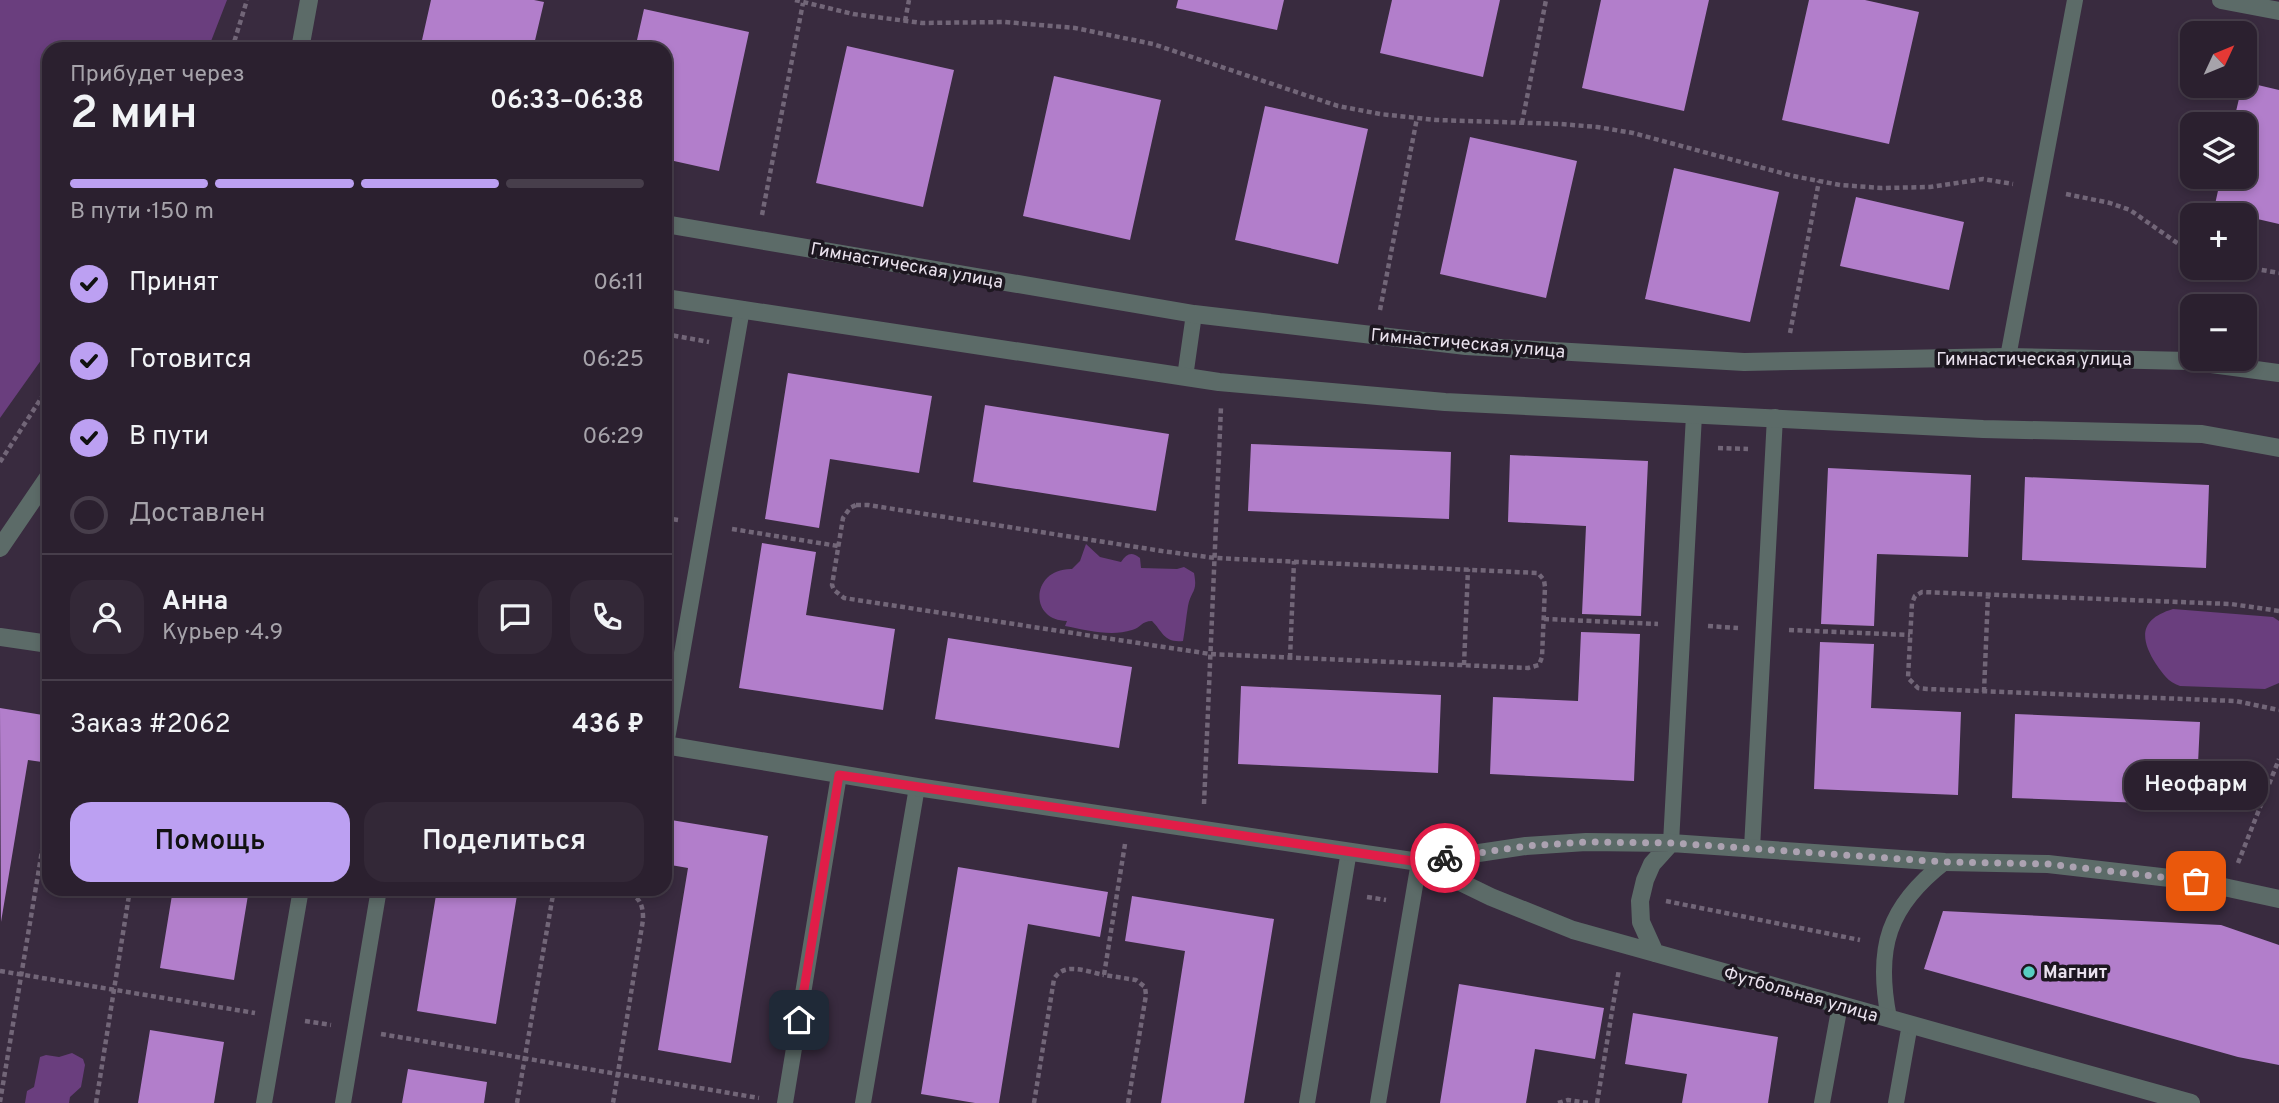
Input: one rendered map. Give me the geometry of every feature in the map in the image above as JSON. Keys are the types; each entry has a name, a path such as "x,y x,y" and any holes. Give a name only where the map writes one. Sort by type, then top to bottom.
{"street":[{"path":"301,42 309,0"},
{"path":"2221,0 2279,11"},
{"name":"Гимнастическая улица","path":"672,225 1194,314 1466,346 1744,362 2008,357 2189,361 2279,373"},
{"path":"672,299 1222,382 1445,402 1983,429 2202,434 2279,448"},
{"path":"0,548 42,486"},
{"path":"0,637 42,643"},
{"name":"Футбольная улица","path":"672,746 839,775 1419,862 1491,897 1573,930 2191,1103"},
{"name":"Футбольная улица","path":"1419,862 1526,846 1586,842 1671,843 1945,862 2048,864 2196,881 2279,899"},
{"path":"1655,953 1641,922 1641,897 1652,864 1671,843"}],"lane":[{"path":"2008,357 2075,0"},
{"path":"672,711 742,309"},
{"path":"1185,377 1194,314"},
{"path":"1671,843 1694,415"},
{"path":"1752,848 1775,417"},
{"path":"785,1103 839,775"},
{"path":"863,1103 917,787"},
{"path":"1307,1103 1349,851"},
{"path":"1378,1103 1419,862"},
{"path":"1889,1018 1883,989 1883,959 1890,930 1903,904 1921,880 1945,862"},
{"path":"264,1103 300,896"},
{"path":"343,1103 378,896"},
{"path":"1822,1103 1840,1004"},
{"path":"1896,1103 1910,1024"}],"path":[{"path":"234,42 247,0"},
{"path":"794,0 853,14 922,23 1005,22 1075,27 1153,44 1338,106 1417,118 1561,124 1633,133 1819,181 1882,188 1930,187 1989,180 2121,206 2180,245"},
{"path":"905,21 909,0"},
{"path":"1522,123 1546,0"},
{"path":"757,240 803,3"},
{"path":"1376,335 1417,118"},
{"path":"1784,362 1819,181"},
{"path":"2257,269 2279,273"},
{"path":"672,335 736,346"},
{"path":"1203,830 1222,382"},
{"path":"0,462 42,397"},
{"path":"1693,446 1773,450"},
{"path":"867,505 1214,558 1538,573 1544,580 1545,587 1542,657 1534,667 1210,654 844,598 832,585 838,546 843,517 850,508 867,505"},
{"path":"672,519 838,546"},
{"path":"1290,658 1294,561"},
{"path":"1464,665 1468,569"},
{"path":"2279,611 2231,604 1922,592 1915,596 1912,603 1908,678 1918,688 2236,701 2279,710"},
{"path":"1984,692 1988,594"},
{"path":"1544,619 1910,635"},
{"path":"2228,888 2279,759"},
{"path":"1104,975 1129,819"},
{"path":"0,1102 42,850"},
{"path":"1342,893 1412,904"},
{"path":"96,1103 129,896"},
{"path":"517,1103 553,896"},
{"path":"613,1103 643,920 643,906 634,896"},
{"path":"1641,897 1886,945"},
{"path":"1597,1103 1623,944"},
{"path":"1034,1103 1054,979 1067,968 1136,980 1145,987 1146,995 1128,1103"},
{"path":"0,971 261,1014"},
{"path":"302,1021 785,1103"},
{"path":"1558,1103 1569,1100 1589,1103"}],"shaded area":[{"path":"0,0 227,0 211,42 42,42 42,359 0,418"},
{"path":"1086,544 1100,557 1121,562 1127,555 1132,554 1140,558 1141,568 1184,567 1194,573 1195,588 1189,601 1183,641 1164,636 1152,621 1132,630 1107,633 1065,626 1067,621 1054,619 1046,613 1041,604 1042,585 1058,571 1072,569 1080,561"},
{"path":"2173,609 2273,617 2279,621 2279,683 2265,689 2180,686 2172,682 2150,654 2145,637 2154,618"},
{"path":"72,1053 83,1059 85,1065 81,1087 70,1097 69,1103 25,1103 27,1091 34,1087 40,1057 59,1057"}],"building":[{"path":"431,0 544,2 535,42 422,42"},
{"path":"1178,0 1284,0 1277,30 1176,8"},
{"path":"1392,0 1500,0 1483,77 1380,53"},
{"path":"1601,0 1709,0 1684,111 1582,88"},
{"path":"1809,0 1865,0 1919,12 1889,144 1782,120"},
{"path":"644,9 749,32 719,171 672,161 672,42 637,42"},
{"path":"847,46 954,70 923,207 816,183"},
{"path":"1054,76 1161,100 1130,240 1023,216"},
{"path":"2258,85 2279,90 2279,224 2257,219 2257,203 2215,203 2218,189 2257,189 2257,112 2236,112 2239,98 2258,98"},
{"path":"1265,106 1368,129 1338,264 1235,240"},
{"path":"1470,137 1577,161 1546,298 1440,274"},
{"path":"1674,168 1779,192 1750,322 1645,299"},
{"path":"1856,197 1964,222 1949,290 1840,266"},
{"path":"788,373 932,396 919,473 830,459 819,528 765,519"},
{"path":"985,405 1169,434 1156,511 973,482"},
{"path":"1251,444 1451,452 1449,519 1248,511"},
{"path":"1510,455 1648,461 1641,616 1582,614 1586,526 1508,522"},
{"path":"1828,468 1971,475 1968,557 1877,554 1874,626 1821,624"},
{"path":"2025,477 2209,485 2206,568 2022,560"},
{"path":"762,543 816,552 806,615 895,629 883,710 739,688"},
{"path":"1581,632 1640,634 1634,781 1490,774 1493,697 1578,701"},
{"path":"948,638 1132,667 1119,748 935,719"},
{"path":"1820,642 1874,644 1871,708 1961,712 1958,795 1814,789"},
{"path":"1241,686 1441,695 1438,773 1238,764"},
{"path":"0,708 42,715 42,762 28,760 1,922"},
{"path":"2015,714 2200,722 2196,805 2012,798"},
{"path":"672,820 768,836 731,1063 658,1050 688,868 672,865"},
{"path":"958,867 1108,892 1100,937 1028,924 999,1103 975,1103 921,1094"},
{"path":"172,896 248,896 234,980 160,968"},
{"path":"436,896 517,896 496,1024 417,1011"},
{"path":"1132,896 1274,919 1244,1103 1161,1103 1185,951 1125,941"},
{"path":"1943,911 2221,925 2279,945 2279,1065 2238,1057 1924,969"},
{"path":"1459,984 1604,1008 1595,1059 1535,1049 1526,1103 1440,1103"},
{"path":"1633,1013 1778,1037 1768,1103 1682,1103 1687,1074 1625,1064"},
{"path":"150,1030 224,1042 214,1103 138,1103"},
{"path":"408,1069 487,1082 484,1103 402,1103"}],"way so far":[{"path":"1445,858 1526,846 1586,842 1671,843 1945,862 2048,864 2196,881"}],"place":[{"name":"Неофарм","path":"2196,881"},
{"name":"Магнит","path":"2029,972"}],"route":[{"path":"799,1020 839,775 1419,862 1445,858"}]}
